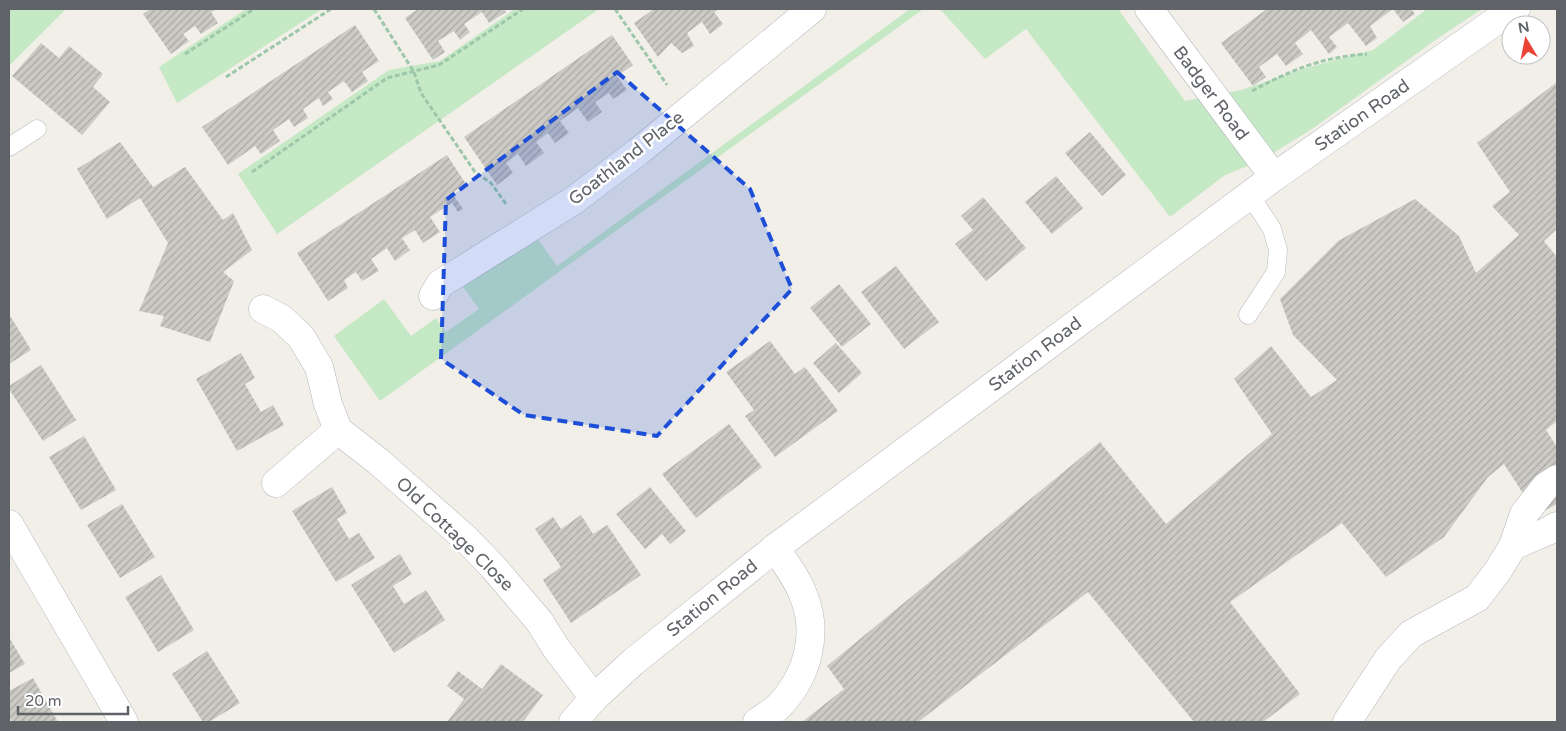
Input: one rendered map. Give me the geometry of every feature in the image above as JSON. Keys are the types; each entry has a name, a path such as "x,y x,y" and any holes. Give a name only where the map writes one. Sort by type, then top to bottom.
{"street":[{"name":"Goathland Place","path":"433,296 440,284 573,201 638,152 812,9"},
{"name":"Badger Road","path":"1149,9 1274,177"},
{"name":"Station Road","path":"573,722 594,698 633,662 775,548 1274,177 1503,16 1516,9"},
{"path":"263,310 282,319 301,337 318,367 328,404 338,430 276,484"},
{"name":"Old Cottage Close","path":"338,430 379,462 466,539 539,622 594,698"},
{"path":"1347,722 1388,659 1411,634 1477,598 1497,572 1513,546 1524,514 1546,486 1557,479"},
{"path":"9,524 124,722"},
{"path":"1513,546 1548,532 1557,526"},
{"path":"757,722 778,707 796,686 807,662 810,644 810,621 804,597 794,575 775,548"}],"lane":[{"path":"9,147 37,129"},
{"path":"1248,315 1276,272 1278,250 1272,229 1250,195"}],"path":[{"path":"185,54 254,9"},
{"path":"226,77 331,9"},
{"path":"374,9 414,72 420,94 475,172 491,183 524,232"},
{"path":"252,172 387,78 439,65 523,9"},
{"path":"615,9 686,112"},
{"path":"1251,92 1282,75 1319,61 1347,55 1367,54"}],"highlighted area":[{"path":"617,72 750,189 792,289 657,436 524,415 441,359 446,200"}],"green space":[{"path":"9,9 66,9 9,66"},
{"path":"246,9 322,9 177,103 159,67"},
{"path":"515,9 599,9 277,234 238,174 389,70 440,61"},
{"path":"910,9 922,10 380,401 334,336 384,299 411,336 436,318 446,332 479,309 463,287 535,235 557,266"},
{"path":"940,9 1118,9 1185,101 1241,90 1306,68 1373,50 1427,9 1482,9 1441,36 1312,129 1262,160 1225,175 1170,217 1026,29 985,59"}],"building":[{"path":"151,9 216,9 211,12 218,23 201,34 195,26 183,34 189,41 171,54 143,14"},
{"path":"418,9 504,9 506,12 489,23 482,12 464,24 470,32 460,40 454,31 438,41 445,52 433,60 405,18"},
{"path":"654,9 719,9 714,12 723,24 710,34 702,22 687,33 694,46 682,53 671,43 658,57 634,23"},
{"path":"1267,9 1393,9 1370,26 1377,38 1366,46 1348,23 1329,37 1337,47 1329,54 1311,30 1295,43 1303,54 1286,66 1277,54 1259,67 1266,77 1253,86 1221,43"},
{"path":"1393,9 1411,9 1415,14 1403,22"},
{"path":"355,25 379,61 362,72 368,81 352,92 344,81 328,92 333,99 323,106 319,98 303,109 308,118 294,127 289,119 273,130 280,141 261,154 255,146 228,165 202,127"},
{"path":"612,35 633,65 617,76 627,90 613,99 609,93 595,102 602,112 588,122 578,108 560,121 569,133 555,143 548,133 536,142 544,153 526,166 518,154 506,163 513,173 497,185 464,137"},
{"path":"41,43 59,58 69,46 103,74 93,87 110,102 82,135 12,76"},
{"path":"1557,82 1557,229 1544,241 1557,257 1557,421 1546,430 1557,447 1557,504 1537,515 1504,464 1488,477 1444,537 1386,577 1342,523 1230,602 1300,694 1263,722 1194,722 1088,592 918,722 802,722 844,689 827,666 1100,442 1166,524 1272,434 1234,379 1271,346 1311,397 1337,380 1293,335 1280,299 1338,241 1415,199 1459,236 1476,273 1519,235 1492,206 1510,192 1477,143"},
{"path":"1090,132 1126,175 1102,196 1065,153"},
{"path":"120,142 153,187 185,167 223,220 233,213 252,250 223,272 234,281 210,342 160,326 164,316 139,311 168,243 140,198 107,219 77,169"},
{"path":"447,155 466,184 452,193 463,209 458,212 452,203 430,217 440,232 423,243 415,230 402,238 410,250 395,261 387,248 371,259 379,271 362,281 356,272 344,280 348,288 328,301 297,253"},
{"path":"1056,176 1083,208 1052,234 1025,202"},
{"path":"983,197 1026,248 986,281 955,244 973,230 961,216"},
{"path":"896,266 939,322 904,349 861,292"},
{"path":"839,284 871,324 842,347 810,308"},
{"path":"9,314 31,350 9,364"},
{"path":"770,341 795,374 805,367 838,411 775,457 745,416 754,410 726,372"},
{"path":"836,343 862,373 839,393 813,363"},
{"path":"241,353 255,378 245,384 261,412 273,405 284,425 237,451 196,379"},
{"path":"41,365 76,420 43,441 9,389 9,386"},
{"path":"729,424 762,467 696,518 662,474"},
{"path":"84,436 116,490 81,510 49,457"},
{"path":"332,487 347,513 337,519 349,539 359,533 375,558 336,582 292,511"},
{"path":"650,487 686,531 670,544 662,534 645,549 616,514"},
{"path":"122,504 155,557 120,578 87,525"},
{"path":"581,515 593,534 607,525 641,575 571,623 543,580 561,567 535,529 553,517 561,529"},
{"path":"400,554 412,574 393,586 404,604 426,590 445,620 394,653 351,585"},
{"path":"161,575 194,630 158,652 125,597"},
{"path":"9,637 25,664 9,673"},
{"path":"207,651 240,703 209,722 203,722 172,674"},
{"path":"501,664 543,695 523,722 447,722 464,699 447,686 458,671 482,689"},
{"path":"33,678 58,722 12,722 9,716 9,691"}]}
